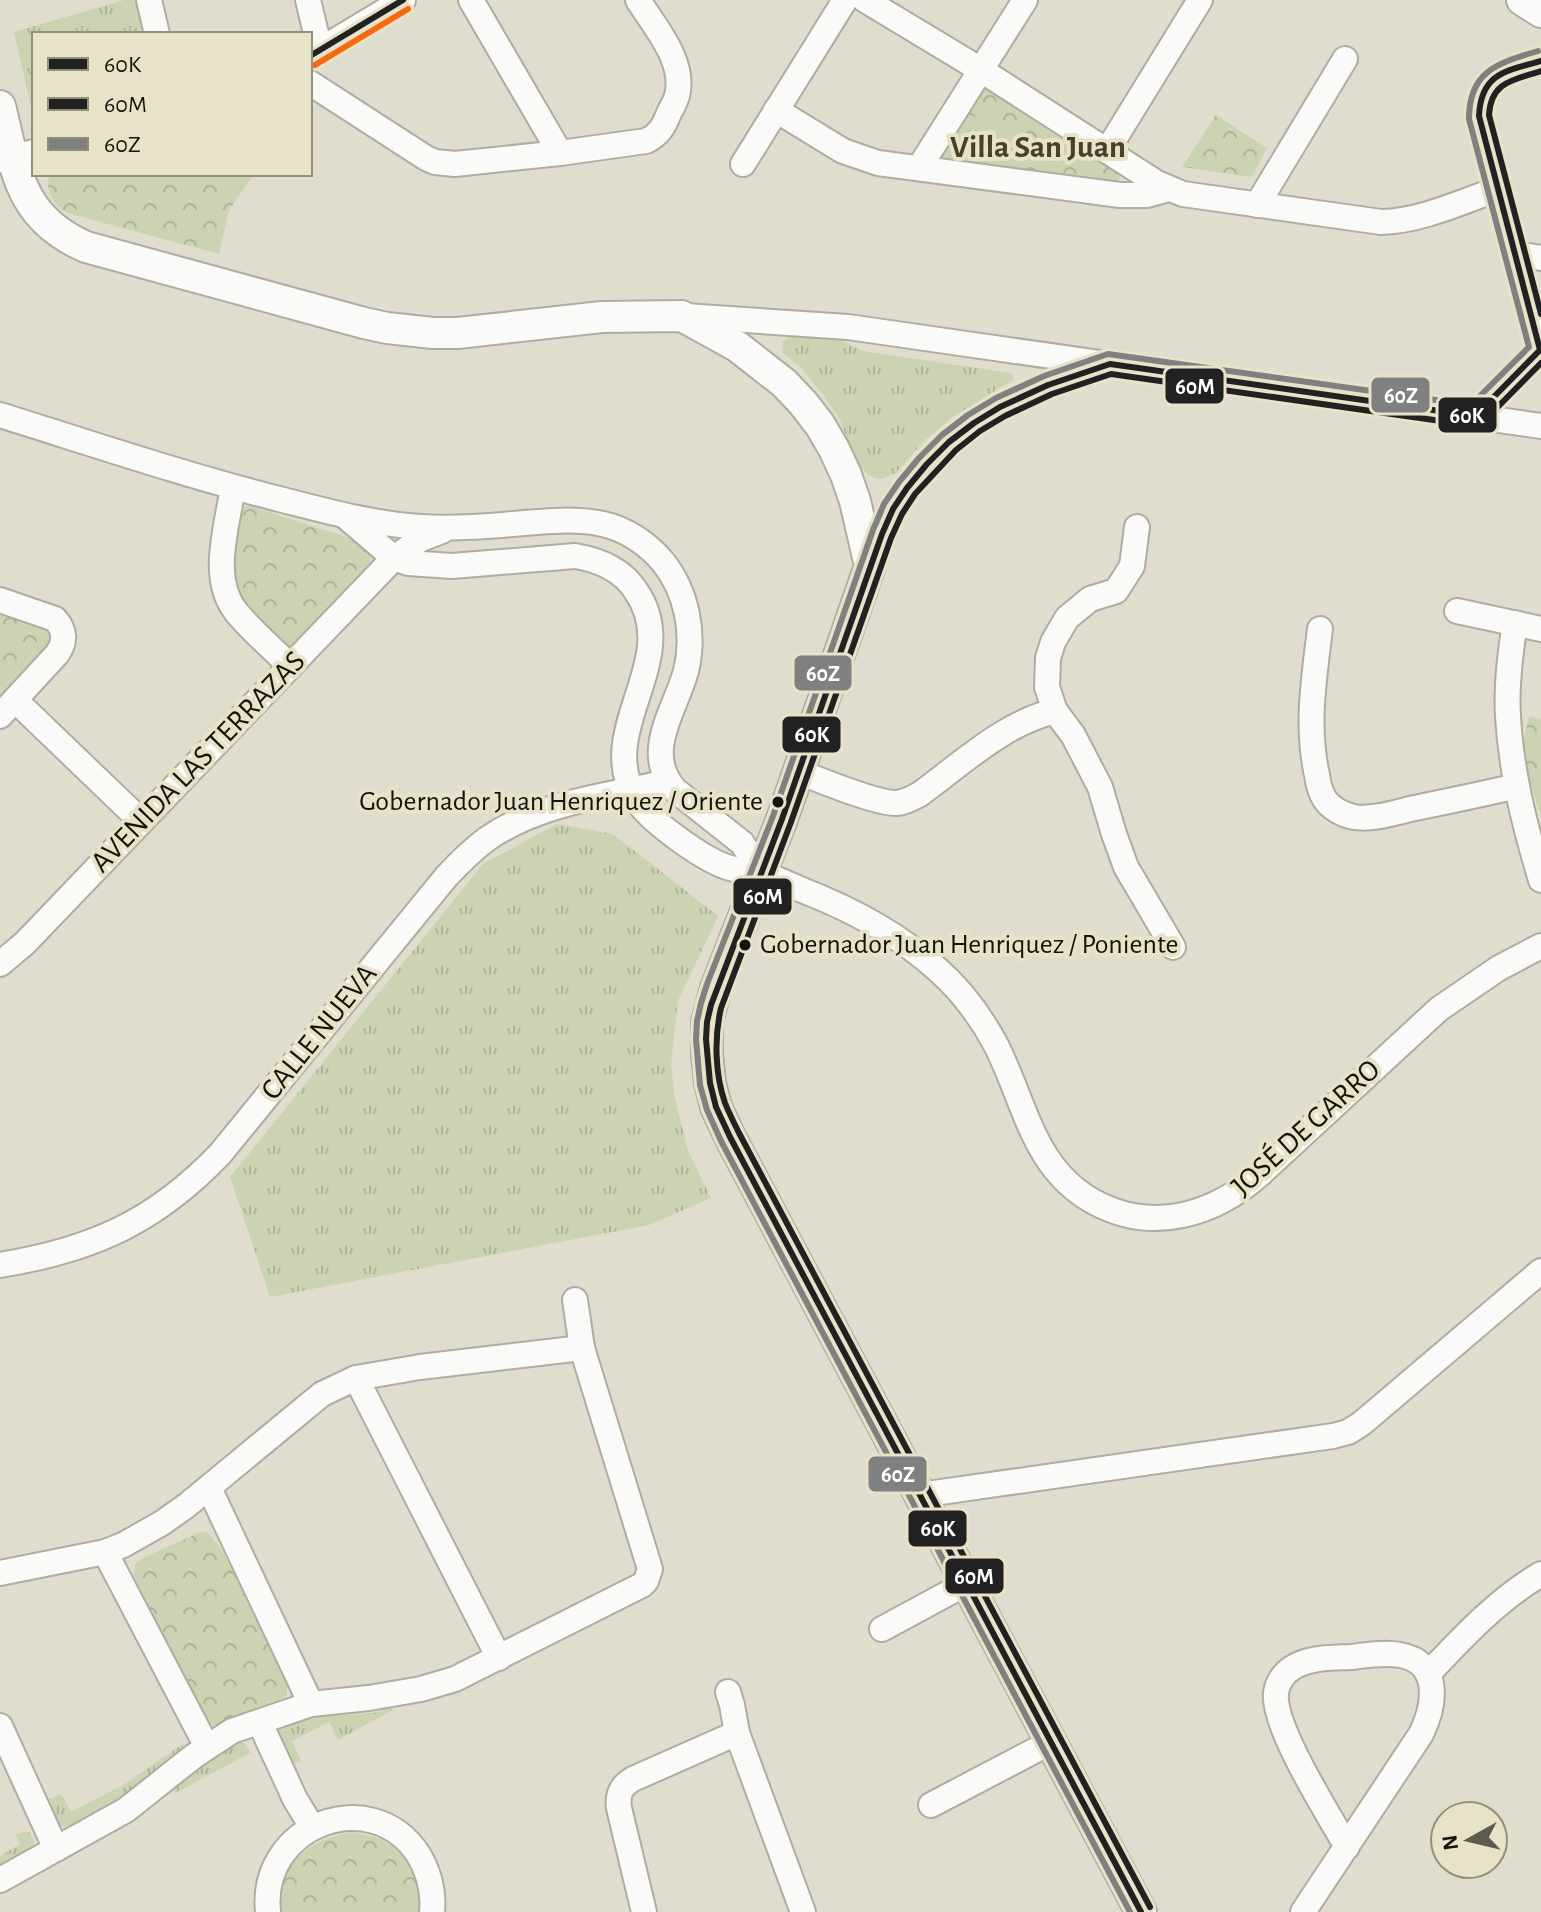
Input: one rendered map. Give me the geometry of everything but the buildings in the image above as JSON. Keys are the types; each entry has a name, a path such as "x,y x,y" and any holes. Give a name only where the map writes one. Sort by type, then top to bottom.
{"street":[{"path":"149,0 157,32"},
{"path":"308,0 315,53 403,0"},
{"path":"471,0 560,153"},
{"path":"312,84 435,162 455,164 638,143 654,137 665,124 676,97 678,76 673,56 638,0"},
{"path":"743,164 845,0"},
{"path":"865,0 1169,189 1196,196 1381,222 1419,216 1498,189"},
{"path":"919,168 1025,0"},
{"path":"1107,151 1200,0"},
{"path":"1522,0 1541,12"},
{"path":"1257,205 1345,59"},
{"path":"1475,416 1541,350 1479,116 1480,97 1499,74 1541,61"},
{"path":"0,106 16,157 17,175 29,200 54,230 69,240 387,328 458,333 602,317 682,316 848,327 1541,426"},
{"path":"776,110 830,144 856,157 878,163 1120,195 1147,195 1169,189"},
{"path":"1515,254 1541,258"},
{"path":"682,316 764,365 803,403 820,425 846,475 870,566"},
{"path":"1110,364 1048,385 974,423 927,464 893,509 762,874 716,988 707,1022 707,1055 716,1107 730,1137 1141,1912"},
{"name":"AVENIDA LAS TERRAZAS","path":"0,415 233,487 380,523 452,529 561,521 603,524 622,530 639,540 662,561 679,590 690,631 686,672 661,742 662,765 668,782"},
{"path":"233,487 221,563 224,589 237,612 290,666"},
{"name":"AVENIDA LAS TERRAZAS","path":"345,516 394,558"},
{"path":"1137,527 1132,566 1116,591 1090,599 1067,618 1053,642 1046,675 1055,711 1087,760 1100,787 1126,867 1173,947"},
{"name":"AVENIDA LAS TERRAZAS","path":"0,964 25,943 394,558 421,539 452,529"},
{"path":"394,558 408,563 452,566 575,556 592,559 621,574 642,598 652,640 624,747 626,778 631,791 654,820 717,863 762,874"},
{"path":"0,600 55,619 63,633 62,648 8,708 141,821"},
{"path":"1457,611 1541,629"},
{"path":"1515,623 1509,667 1508,716 1517,786 1541,880"},
{"path":"1320,629 1312,693 1311,744 1319,787 1332,807 1355,817 1380,816 1517,786"},
{"path":"799,772 882,801 900,803 920,794 1018,724 1055,711"},
{"path":"668,782 742,843 762,874"},
{"name":"CALLE NUEVA","path":"0,1265 65,1252 92,1243 139,1220 185,1187 220,1154 446,877 488,839 535,814 558,806 668,782"},
{"name":"JOSÉ DE GARRO","path":"762,874 862,917 889,932 938,970 979,1016 996,1045 1031,1132 1054,1167 1067,1182 1100,1205 1142,1217 1189,1214 1228,1199 1245,1188 1439,1009 1499,968 1541,946"},
{"path":"920,1495 1348,1432 1541,1271"},
{"path":"0,1880 126,1810 232,1731 311,1704 421,1689 455,1679 642,1585 650,1569 582,1348 575,1300"},
{"path":"0,1573 105,1552 123,1545 186,1506 322,1394 356,1378 420,1367 582,1348"},
{"path":"356,1378 499,1658"},
{"path":"209,1488 311,1704"},
{"path":"105,1552 207,1747"},
{"path":"1428,1674 1494,1607 1541,1574"},
{"path":"882,1629 967,1583"},
{"path":"1303,1912 1347,1847 1421,1734 1427,1721 1433,1695 1428,1674 1414,1660 1397,1654 1310,1660 1285,1673 1277,1687 1276,1707 1282,1727 1347,1847"},
{"path":"728,1692 737,1733 803,1912"},
{"path":"260,1723 295,1799 312,1827"},
{"path":"0,1726 56,1849"},
{"path":"644,1912 619,1808 620,1792 633,1779 737,1733"},
{"path":"931,1805 1051,1742"},
{"path":"268,1912 267,1891 271,1875 288,1846 312,1827 331,1820 350,1818 385,1826 414,1849 425,1865 431,1882 432,1912"}],"green space":[{"path":"124,0 136,0 144,32 32,32 32,111 14,32"},
{"path":"989,87 1121,175 1117,182 938,161 982,89"},
{"path":"1216,115 1267,148 1252,177 1182,167"},
{"path":"971,116 1015,122 1009,162 966,156"},
{"path":"49,176 253,176 229,210 219,254 67,213 51,196"},
{"path":"792,335 837,338 862,351 1011,373 1014,379 951,418 923,442 896,473 882,479 875,478 858,464 839,418 822,393 802,369 782,352 783,341"},
{"path":"245,506 359,541 369,554 368,569 291,648 285,649 228,587 235,515"},
{"path":"0,607 47,622 56,639 0,702"},
{"path":"1529,716 1541,719 1541,816 1521,755"},
{"path":"557,824 613,834 718,916 678,1001 671,1065 675,1099 688,1151 711,1198 649,1225 270,1297 230,1177 483,864"},
{"path":"207,1532 222,1550 287,1686 287,1695 280,1700 218,1727 202,1717 134,1574 135,1564 147,1556"},
{"path":"393,1710 338,1740 329,1722 292,1741 301,1761 294,1764 290,1763 277,1736 278,1728 300,1719 372,1713"},
{"path":"239,1742 245,1744 250,1753 175,1793 174,1788 179,1781"},
{"path":"184,1743 185,1749 116,1807 70,1827 58,1826 47,1800 61,1794 71,1812 125,1784"},
{"path":"29,1832 34,1841 32,1853 0,1871 0,1856 20,1844 16,1835"},
{"path":"350,1833 377,1838 406,1860 419,1890 419,1912 282,1912 284,1881 298,1858 321,1841"}],"transit line":[{"name":"60K","path":"312,55 403,0"},
{"path":"315,65 408,9"},
{"name":"60Z","path":"1130,1912 721,1141 700,1085 697,1021 707,984 773,816 873,530 884,504 919,458 942,435 996,398 1044,376 1108,354 1471,405 1529,347 1469,119 1470,103 1474,89 1489,71 1538,51"},
{"name":"60K","path":"1141,1912 730,1137 716,1107 710,1083 707,1022 882,534 893,509 927,464 949,442 1000,407 1048,385 1110,364 1475,416 1540,350 1479,116 1481,102 1490,82 1507,71 1541,61"},
{"name":"60M","path":"1541,71 1513,80 1499,89 1494,95 1489,115 1541,314"},
{"name":"60M","path":"1150,1907 732,1118 717,1068 721,1008 791,822 891,538 915,494 956,450 980,431 1052,394 1111,374 1476,426 1541,363"}],"place":[{"name":"Gobernador Juan Henriquez / Oriente","path":"778,802"},
{"name":"Gobernador Juan Henriquez / Poniente","path":"745,945"}],"district":[{"name":"Villa San Juan","path":"1038,147"}]}
